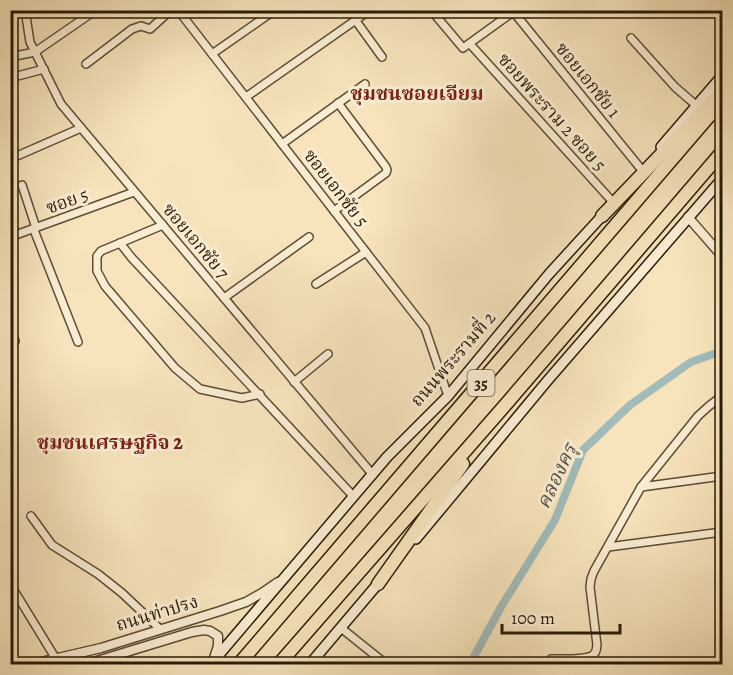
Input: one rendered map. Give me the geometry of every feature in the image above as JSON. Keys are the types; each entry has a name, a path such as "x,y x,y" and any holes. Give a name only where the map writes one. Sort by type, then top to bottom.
{"highway":[{"path":"602,216 723,90"},
{"name":"ถนนพระรามที่ 2","path":"239,664 723,101"},
{"name":"35","path":"279,664 723,152"},
{"path":"378,584 507,403"}],"main road":[{"name":"ถนนพระรามที่ 2","path":"212,663 387,457 448,396 549,274 602,216 611,200 723,76"},
{"path":"310,664 548,381 723,179"}],"street":[{"name":"ซอยเอกชัย 7","path":"25,10 30,42 61,104 373,475"},
{"path":"10,57 35,52 96,10"},
{"path":"86,64 132,29 141,26 150,29 171,10"},
{"name":"ซอยเอกชัย 5","path":"178,10 425,328 448,396"},
{"path":"212,54 275,10"},
{"path":"246,97 370,10"},
{"name":"ซอยพระราม 2 ซอย 5","path":"431,10 463,48 470,44 611,200"},
{"path":"470,44 512,11"},
{"name":"ซอยเอกชัย 1","path":"512,11 641,169"},
{"path":"359,16 382,57"},
{"path":"631,38 675,87 697,106"},
{"path":"10,78 44,69"},
{"path":"282,144 365,84"},
{"path":"334,211 387,170 338,103"},
{"path":"10,159 81,128"},
{"path":"22,185 35,229 78,342"},
{"name":"ซอย 5","path":"10,237 134,192"},
{"path":"688,217 723,256"},
{"path":"163,225 101,251 97,256 97,271 105,286 176,368 200,389 242,398 260,394"},
{"path":"225,298 309,237"},
{"path":"120,243 354,498"},
{"path":"316,284 366,252"},
{"path":"10,330 15,341 10,345"},
{"path":"294,382 328,354"},
{"path":"551,659 589,657 594,654 597,645 591,579 641,487 698,416 723,396"},
{"path":"641,487 723,476"},
{"path":"31,516 52,545 98,574 160,629"},
{"path":"608,547 723,532"},
{"name":"ถนนท่าปรง","path":"32,664 100,648 246,602 285,578"},
{"path":"10,584 56,659"},
{"path":"341,628 386,664"},
{"name":"ถนนท่าปรง","path":"87,664 176,636 204,630 218,636 218,645 212,663"}],"waterway":[{"name":"คลองครุ","path":"470,664 501,607 555,520 583,450 630,405 691,362 722,351"}],"district":[{"name":"ชุมชนซอยเจียม","path":"417,93"},
{"name":"ชุมชนเศรษฐกิจ 2","path":"110,442"}]}
